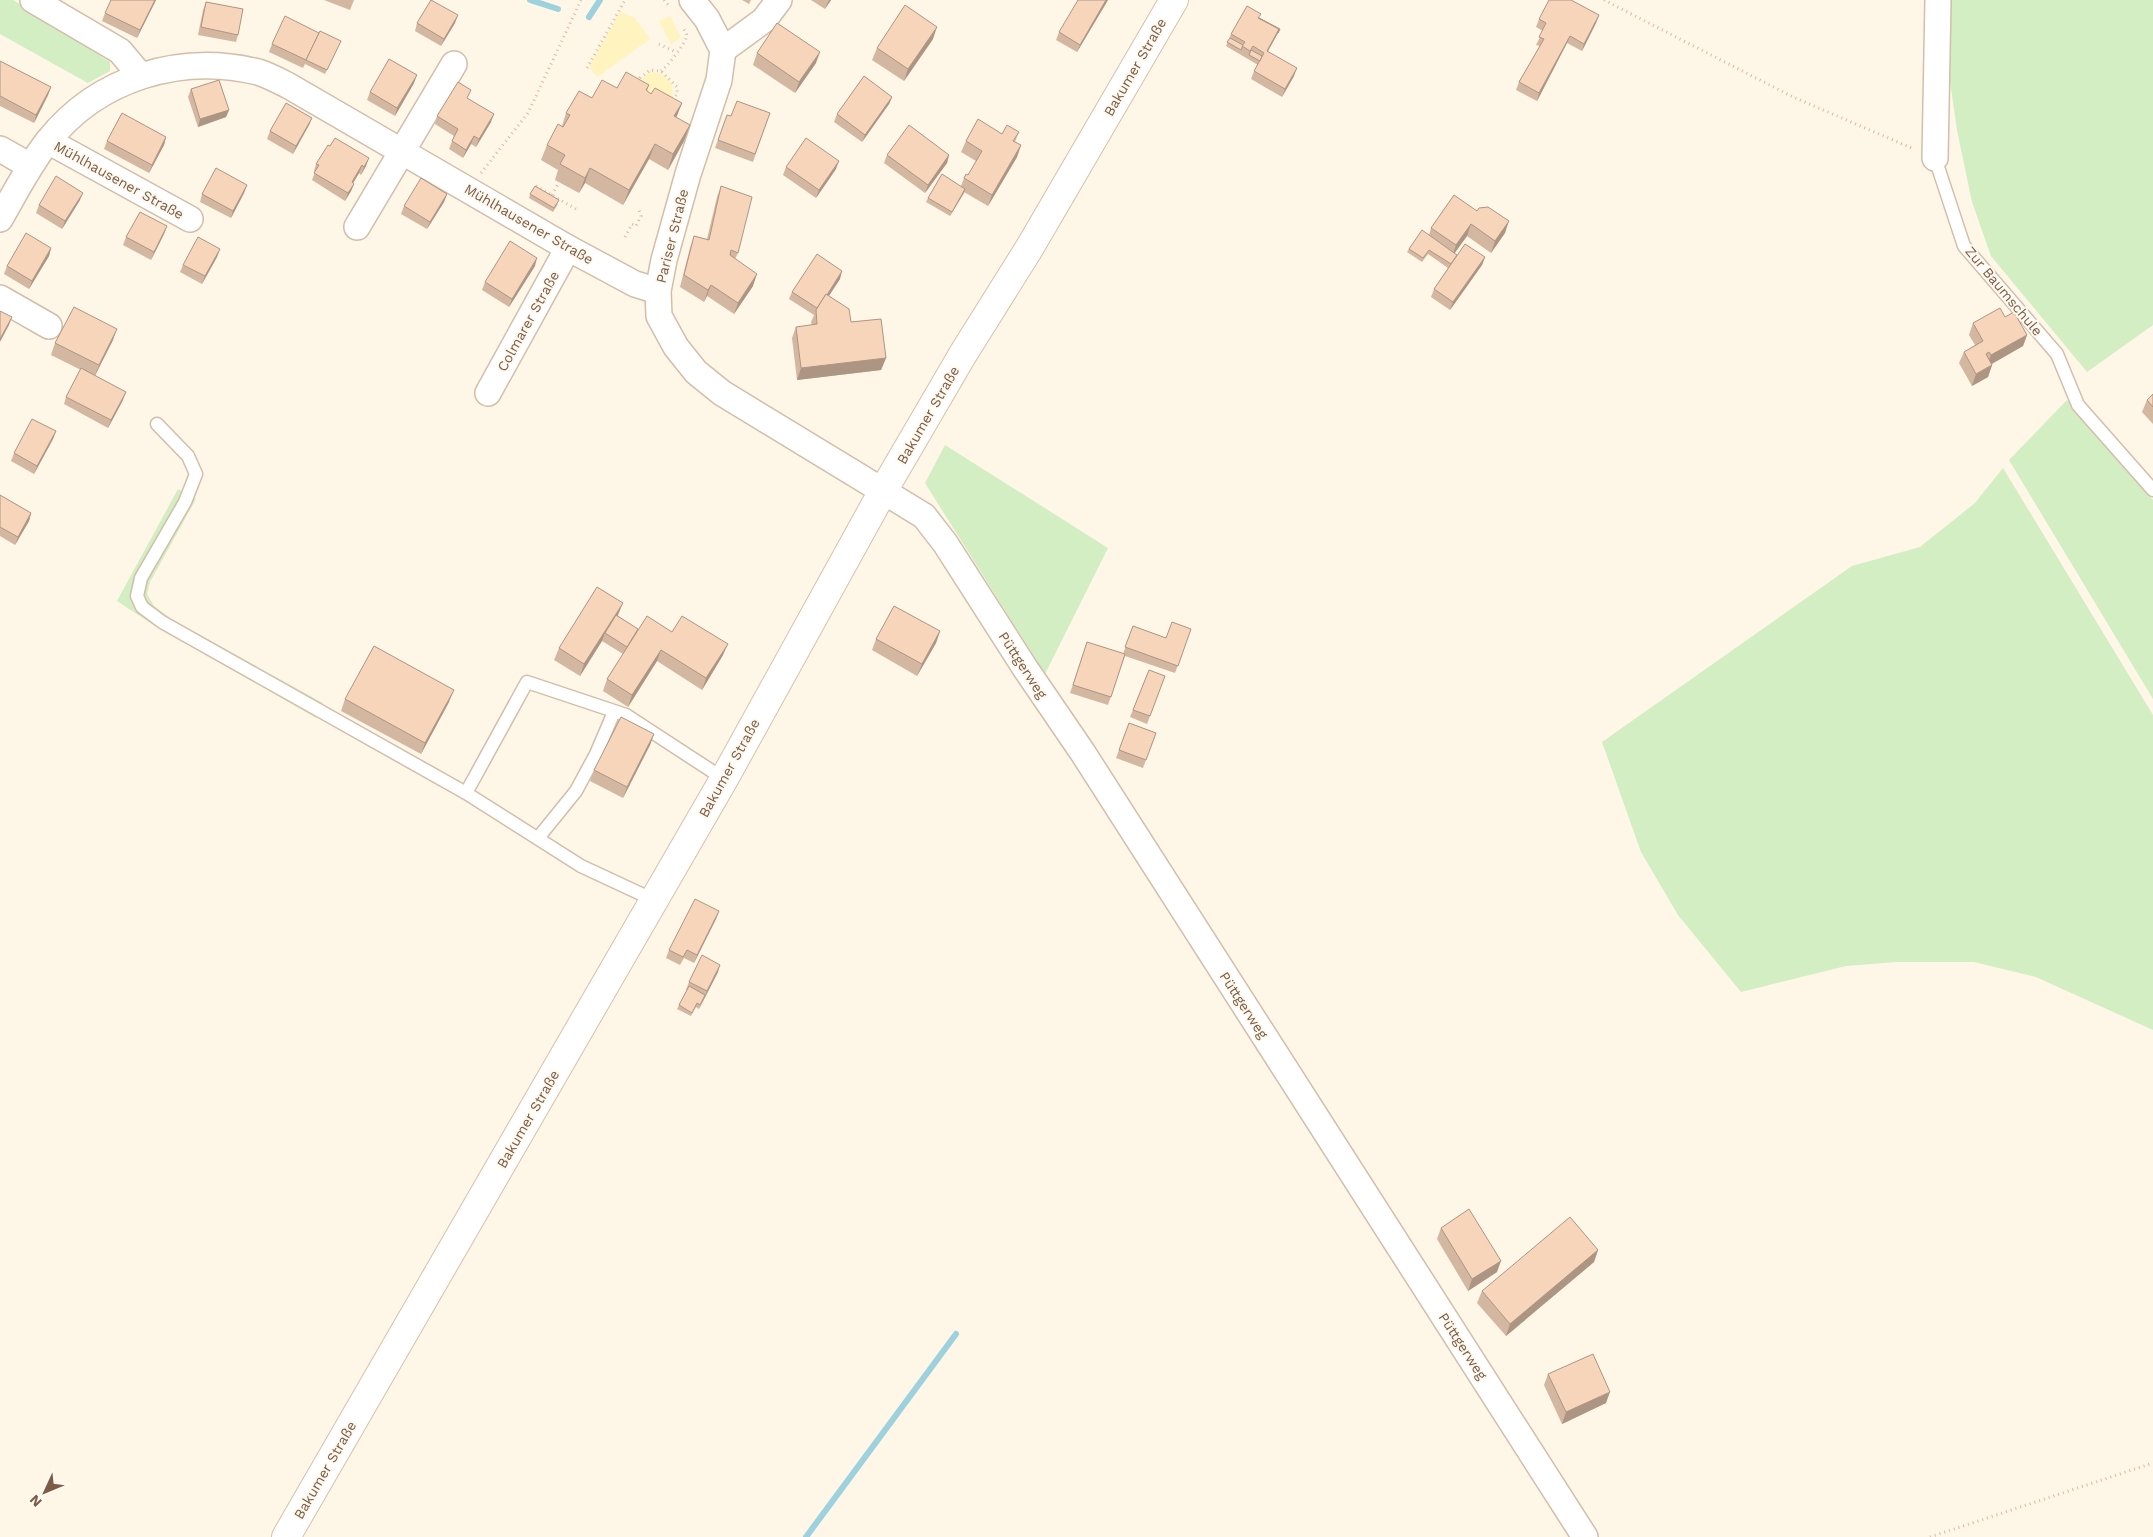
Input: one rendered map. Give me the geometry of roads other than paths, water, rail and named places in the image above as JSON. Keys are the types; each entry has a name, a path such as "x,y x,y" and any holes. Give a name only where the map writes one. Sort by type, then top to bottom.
{"main road":[{"name":"Bakumer Straße","path":"286,1537 724,779 883,491 1030,247 1174,0"}],"street":[{"path":"33,0 120,51 140,75"},
{"path":"682,5 706,19 723,50 764,20 780,0"},
{"name":"Zur Baumschule","path":"1935,158 1938,0"},
{"name":"Pariser Straße","path":"723,50 719,80 688,174 664,260 658,291 660,316 676,347 696,372 722,393 883,491"},
{"path":"357,227 454,64"},
{"name":"Mühlhausener Straße","path":"0,219 30,166 48,141 68,119 99,95 140,75 194,66 231,68 259,73 289,86 568,248 635,284 658,291"},
{"name":"Mühlhausener Straße","path":"48,141 190,219"},
{"path":"0,149 30,166"},
{"name":"Colmarer Straße","path":"488,393 568,248"},
{"path":"0,298 49,326"},
{"name":"Püttgerweg","path":"883,491 924,516 945,543 1088,762 1585,1537"}],"lane":[{"name":"Zur Baumschule","path":"1935,158 1964,246 2058,354 2078,405 2153,490"},
{"path":"157,424 188,456 196,474 185,502 141,578 137,596 142,608 162,622 466,793 581,866 654,900"},
{"path":"466,793 527,682 626,715 724,779"},
{"path":"538,838 576,791 596,754 614,712"}],"waterway":[{"path":"530,0 558,9"},
{"path":"589,17 600,0"},
{"path":"806,1537 956,1334"}]}
